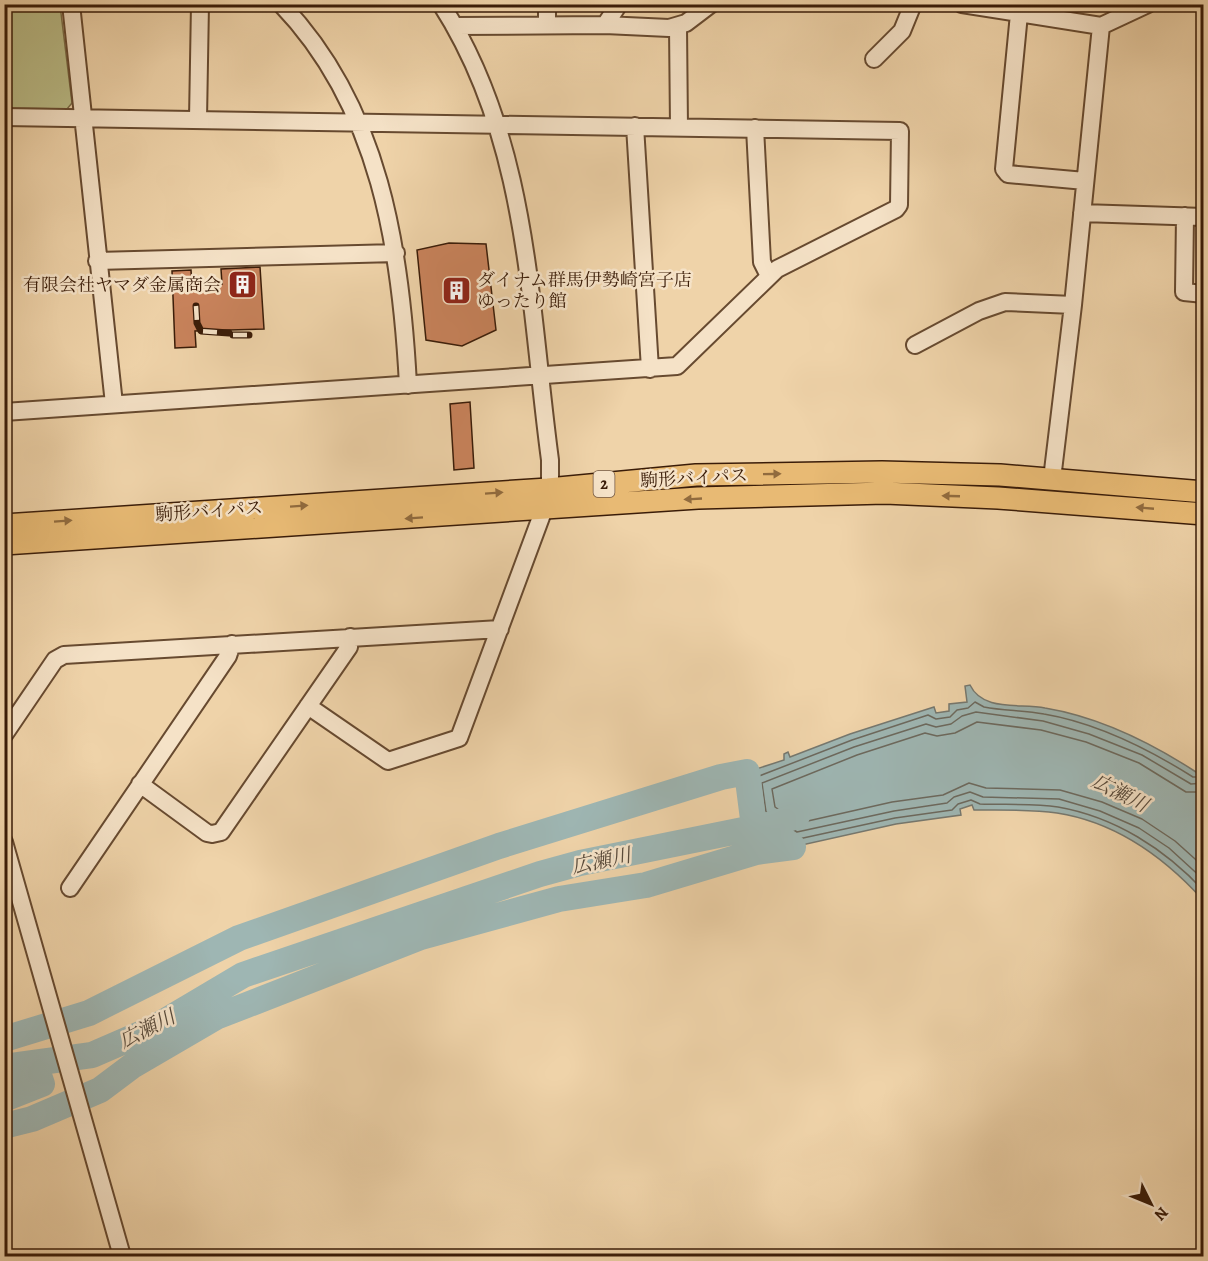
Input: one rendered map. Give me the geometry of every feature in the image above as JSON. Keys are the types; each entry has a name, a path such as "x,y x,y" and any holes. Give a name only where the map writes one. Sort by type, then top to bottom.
{"main road":[{"name":"駒形バイパス","path":"4,544 546,499 696,475 882,472 1052,479 1203,492"},
{"name":"駒形バイパス","path":"4,525 546,499 885,493 998,498 1203,514"}],"street":[{"path":"71,4 114,404"},
{"path":"198,119 200,4"},
{"path":"281,4 319,50 358,123 380,178 396,253 408,385"},
{"path":"308,706 388,761 450,743 462,733 546,499 550,460 522,229 499,124 486,91 441,4"},
{"path":"547,4 547,26"},
{"path":"605,25 619,4"},
{"path":"454,26 678,27 711,4"},
{"path":"874,59 902,31 913,4"},
{"path":"962,4 1101,26 1137,7"},
{"path":"1018,14 1004,169 1008,174 1085,182"},
{"path":"1052,479 1073,305 1101,26"},
{"path":"678,27 679,127"},
{"path":"4,117 900,130 896,209 777,269 682,364 650,369 539,377 4,412"},
{"path":"635,126 650,369"},
{"path":"755,128 762,262 769,276"},
{"path":"1082,213 1203,217"},
{"path":"1185,216 1184,292 1203,294"},
{"path":"97,261 396,253"},
{"path":"915,345 979,311 1005,302 1073,305"},
{"path":"4,735 58,656 500,629"},
{"path":"140,784 207,832 221,832 349,647 350,637"},
{"path":"70,888 228,656 232,645"},
{"path":"4,842 122,1257"}],"green space":[{"path":"5,4 60,5 72,103 67,109 5,108"}],"water":[{"path":"970,685 976,694 993,703 1045,708 1104,724 1142,741 1196,772 1203,762 1203,900 1172,870 1137,844 1099,824 1057,813 1026,810 974,810 972,805 960,809 961,815 896,824 793,847 753,819 747,772 784,760 784,754 788,752 790,757 850,734 934,707 936,713 949,711 949,704 967,702 965,686"}],"building":[{"name":"ダイナム群馬伊勢崎宮子店 ゆったり館","path":"449,243 486,244 496,330 462,346 426,340 417,250"},
{"path":"260,267 264,329 195,331 196,347 175,348 172,271 191,270 192,286 222,284 221,269"},
{"path":"470,402 474,468 454,470 450,404"}],"waterway":[{"path":"4,1039 89,1013 239,938 499,846 721,777 747,772 753,819 793,847"},
{"name":"広瀬川","path":"4,1067 92,1055 152,1029 243,975 540,874 580,863 773,824 797,816"},
{"path":"4,1126 32,1119 100,1090 132,1066 216,1017 421,937 559,899 646,885 756,852 793,847"},
{"path":"4,1099 42,1084 40,1078 10,1081"}],"railway":[{"path":"196,306 197,323 201,331 229,333"},
{"path":"233,335 249,335"}],"place":[{"name":"有限会社ヤマダ金属商会","path":"242,285"},
{"name":"ダイナム群馬伊勢崎宮子店 ゆったり館","path":"456,290"}]}
